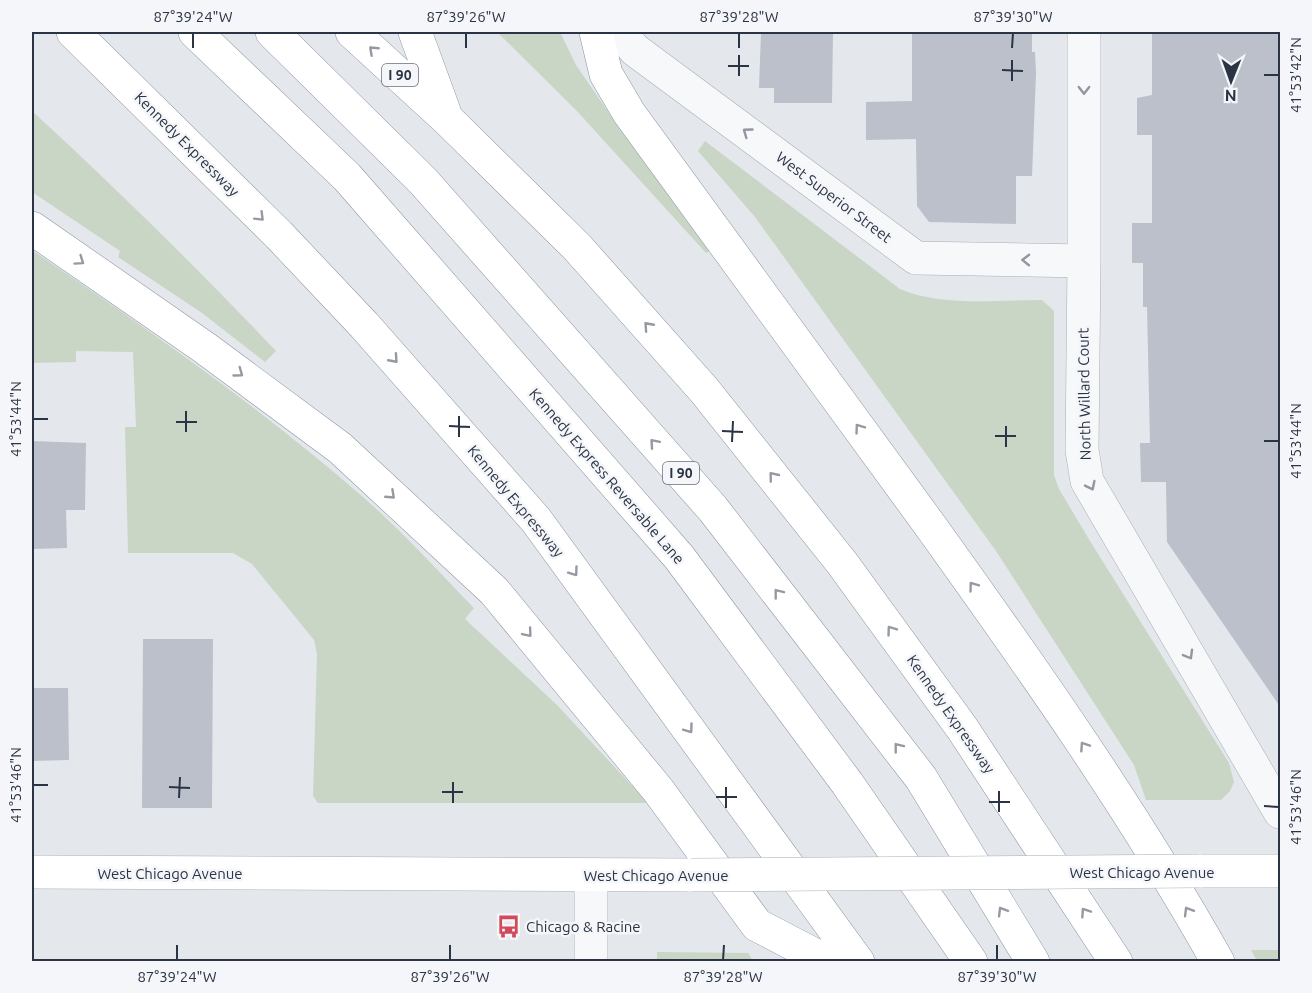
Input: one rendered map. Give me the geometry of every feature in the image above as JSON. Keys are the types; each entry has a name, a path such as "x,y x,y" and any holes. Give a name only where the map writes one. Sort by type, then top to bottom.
{"main road":[{"name":"Kennedy Express Reversable Lane","path":"195,32 347,177 679,557 847,783 971,962"},
{"name":"I 90","path":"272,32 423,181 713,509 921,778 1033,962"},
{"name":"Kennedy Expressway","path":"352,32 447,118 577,247 704,390 842,563 962,728 1116,962"},
{"path":"415,32 447,118"},
{"path":"596,32 606,74 629,113 1026,660 1139,830 1218,962"},
{"name":"Kennedy Expressway","path":"72,35 279,235 364,325 536,520 858,962"},
{"path":"32,228 205,348 340,448 494,591 658,790 757,925 828,962"},
{"name":"West Chicago Avenue","path":"32,872 691,875 1281,871"}],"street":[{"name":"West Superior Street","path":"620,32 635,50 916,258 1084,261"},
{"name":"North Willard Court","path":"1084,32 1082,450 1087,481 1281,812"},
{"path":"591,875 591,962"}],"green space":[{"path":"497,32 560,32 576,65 611,116 711,250 706,253 576,110"},
{"path":"32,111 156,229 276,351 265,362 202,313 118,257 120,251 32,192"},
{"path":"705,141 900,289 916,295 952,300 1042,300 1054,311 1054,475 1059,489 1090,541 1229,763 1234,782 1230,791 1221,800 1146,800 1134,765 996,551 755,217 698,151"},
{"path":"32,250 243,400 325,464 364,498 474,608 465,619 557,705 648,803 318,803 313,796 317,654 314,640 252,564 233,553 128,553 125,427 136,427 133,352 76,351 76,362 32,363"},
{"path":"1251,950 1280,950 1280,961 1257,961"},
{"path":"657,952 748,953 753,961 657,961"}],"building":[{"path":"761,32 833,32 832,103 774,103 774,88 759,88"},
{"path":"912,32 1032,32 1032,52 1035,52 1036,73 1032,176 1016,176 1016,224 929,222 917,206 916,139 866,140 866,102 912,101"},
{"path":"1152,32 1281,32 1281,708 1167,542 1166,482 1141,482 1140,443 1150,443 1147,307 1143,307 1143,263 1132,263 1132,223 1152,223 1152,135 1137,135 1137,98 1152,95"},
{"path":"32,441 86,443 85,510 66,510 67,548 32,549"},
{"path":"143,639 213,639 212,808 142,808"},
{"path":"32,688 68,688 69,760 32,761"}],"place":[{"name":"Chicago & Racine","path":"508,926"}]}
